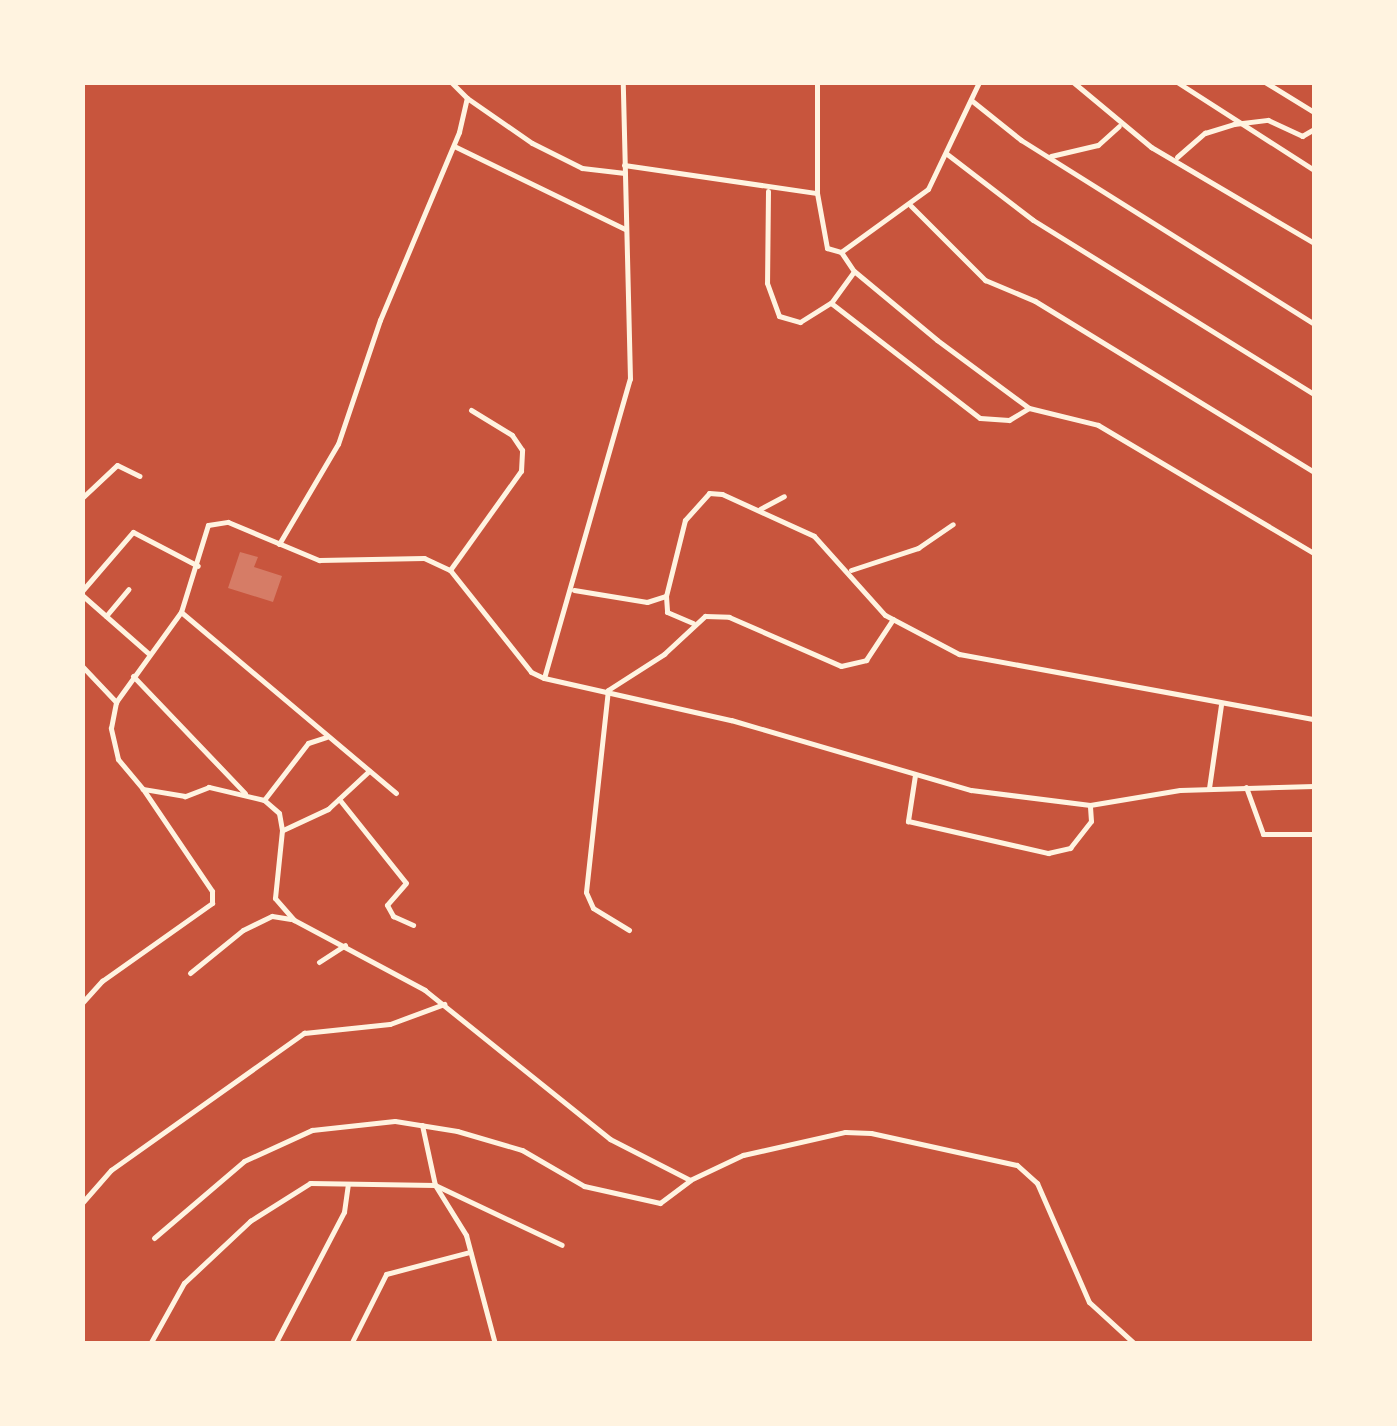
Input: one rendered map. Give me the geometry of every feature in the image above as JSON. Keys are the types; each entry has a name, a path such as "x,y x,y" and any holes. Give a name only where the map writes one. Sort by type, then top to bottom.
{"street":[{"path":"451,82 467,98 582,168 624,169 768,190 817,193"},
{"path":"544,678 574,590 604,459 630,378 623,82"},
{"path":"816,82 817,193 827,248 841,252 854,271 1030,408 1098,425 1314,553"},
{"path":"841,252 910,206 947,154 979,82"},
{"path":"1073,82 1120,126 1314,243"},
{"path":"1176,82 1234,124 1314,170"},
{"path":"1266,82 1314,112"},
{"path":"279,544 338,444 380,320 454,146 467,98"},
{"path":"971,100 1051,156 1314,324"},
{"path":"1177,157 1205,133 1234,124 1268,120 1302,136 1314,129"},
{"path":"1051,156 1098,144 1120,126"},
{"path":"454,146 625,229"},
{"path":"947,154 1033,220 1314,394"},
{"path":"768,190 766,283 780,316 800,322 832,303 854,271"},
{"path":"910,206 985,280 1036,301 1314,472"},
{"path":"832,303 980,418 1009,420 1030,408"},
{"path":"450,570 521,470 522,450 512,435 471,410"},
{"path":"82,498 117,465 140,476"},
{"path":"893,619 866,660 841,666 729,617 693,623 667,612 666,596 678,536 699,501 722,494 814,536 852,570 893,619 958,654 997,666 1104,677 1220,705 1314,719"},
{"path":"760,509 784,496"},
{"path":"82,1003 102,981 212,903 212,891 118,759 111,728 116,702 180,612 198,566 203,532 217,521 319,560 400,554 450,570 532,672 544,678 608,690 971,790 1090,805 1209,788 1314,786"},
{"path":"852,570 918,548 953,524"},
{"path":"148,653 82,593 132,532 198,566"},
{"path":"106,616 129,589"},
{"path":"574,590 646,602 666,596"},
{"path":"180,612 396,793"},
{"path":"608,690 664,654 693,623"},
{"path":"82,666 116,702"},
{"path":"133,676 247,795"},
{"path":"608,690 586,892 593,908 629,930"},
{"path":"1209,788 1220,705"},
{"path":"264,800 308,743 326,737"},
{"path":"282,830 301,826 339,799 369,770"},
{"path":"915,774 908,821 1048,853 1070,848 1091,821 1090,805"},
{"path":"1246,787 1263,834 1314,834"},
{"path":"143,789 185,796 209,788 264,800 279,812 282,830 272,916"},
{"path":"339,799 406,883 387,905 393,916 413,925"},
{"path":"275,898 294,920"},
{"path":"190,973 243,930 272,916 294,920 345,945 444,1004 610,1139 668,1174 690,1180"},
{"path":"320,962 345,945"},
{"path":"82,1204 111,1170 304,1033 390,1024 444,1004"},
{"path":"154,1238 244,1161 312,1130 395,1121 422,1125 522,1150 584,1186 626,1200 660,1203 690,1180 743,1156 844,1132 1018,1165 1037,1183 1089,1302 1135,1344"},
{"path":"422,1125 435,1186 470,1252 494,1344"},
{"path":"150,1344 184,1283 250,1221 310,1182 435,1186 562,1246"},
{"path":"276,1344 344,1212 348,1183"},
{"path":"351,1344 386,1274 470,1252"}],"building":[{"path":"240,552 258,557 254,567 282,576 273,602 228,588"}]}
